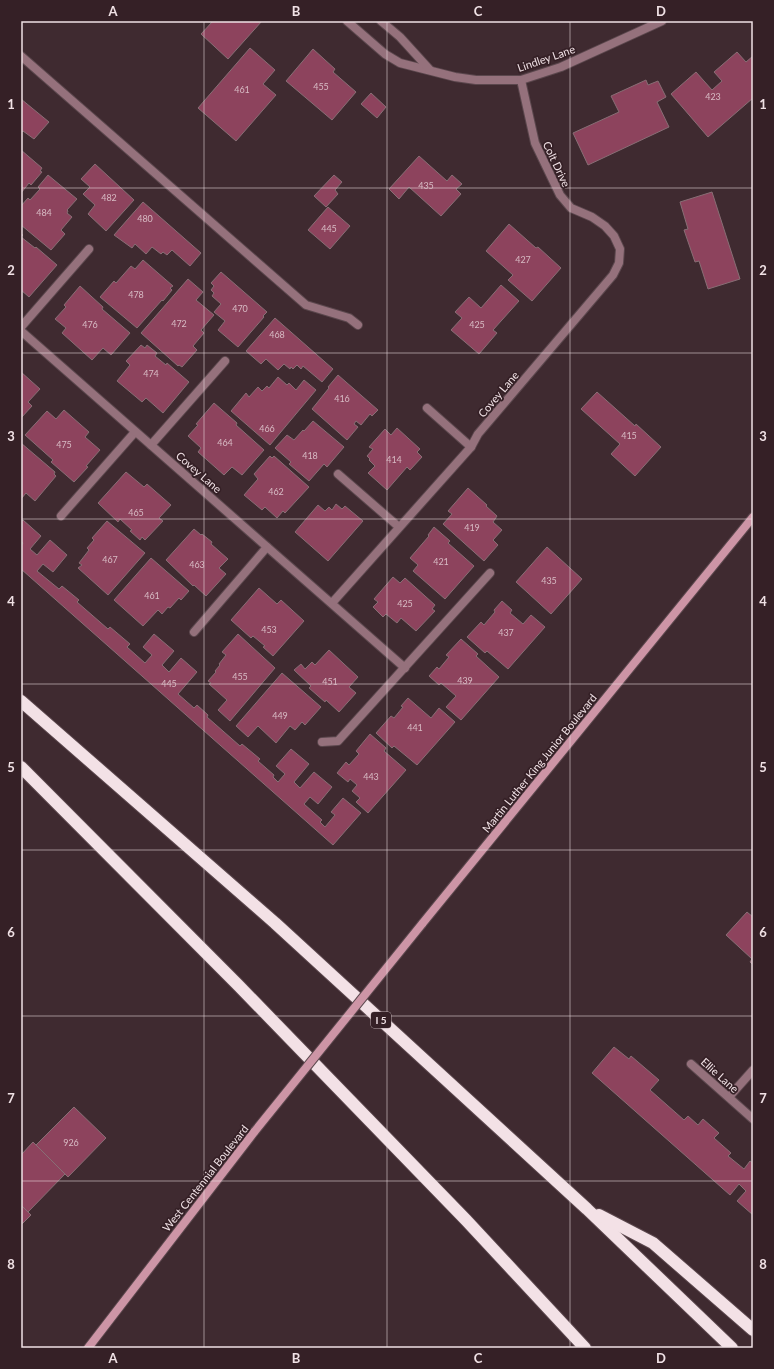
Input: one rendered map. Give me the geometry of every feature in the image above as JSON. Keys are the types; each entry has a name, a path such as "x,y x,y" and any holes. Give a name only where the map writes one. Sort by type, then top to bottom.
{"highway":[{"name":"I 5","path":"21,701 275,923 587,1209 732,1348"},
{"path":"21,767 240,986 466,1220 585,1348"},
{"path":"587,1209 653,1243 753,1330"}],"main road":[{"name":"Martin Luther King Junior Boulevard","path":"342,1023 753,517"},
{"name":"West Centennial Boulevard","path":"88,1348 255,1131 342,1023"}],"street":[{"name":"Lindley Lane","path":"347,21 391,58 409,66 455,77 476,80 521,80 560,67 662,21"},
{"path":"381,21 400,37 430,70"},
{"path":"21,56 306,306 349,318 358,325"},
{"name":"Colt Drive","path":"521,80 535,143 560,195 571,208 592,217 605,226 614,236 620,249 619,263 613,275"},
{"path":"21,327 89,249"},
{"name":"Covey Lane","path":"332,603 471,447 482,429 613,275"},
{"name":"Covey Lane","path":"21,331 405,668"},
{"path":"151,445 225,361"},
{"path":"427,408 471,447"},
{"path":"61,516 136,432"},
{"path":"338,474 399,527"},
{"path":"194,632 267,548"},
{"path":"322,742 338,741 490,573"},
{"name":"Ellie Lane","path":"691,1064 753,1119"},
{"path":"729,1097 753,1070"}],"building":[{"path":"213,21 262,21 228,59 201,34"},
{"path":"250,48 275,70 263,84 276,95 236,141 198,108"},
{"path":"313,49 335,69 333,72 356,92 332,120 286,81"},
{"path":"737,52 746,62 753,56 753,98 708,137 671,94 696,72 712,90 722,81 714,72"},
{"path":"646,80 648,85 658,81 666,97 657,102 669,127 588,165 573,133 619,112 611,96"},
{"path":"371,93 386,107 377,118 361,104"},
{"path":"21,99 49,122 34,139 23,131 21,133"},
{"path":"21,150 42,168 40,171 42,172 31,185 29,183 21,193"},
{"path":"419,156 447,181 452,175 462,184 456,189 461,194 441,216 409,187 399,199 389,189"},
{"path":"95,164 134,200 106,231 88,214 95,205 83,194 90,187 81,179"},
{"path":"48,175 77,199 67,210 67,213 72,217 61,230 65,234 51,250 21,225 21,206 28,198 30,200 40,189 38,187"},
{"path":"334,175 342,182 335,190 338,194 326,207 314,196"},
{"path":"712,192 740,279 708,289 699,261 695,262 684,230 688,229 680,202"},
{"path":"143,202 201,253 190,266 172,250 167,255 163,252 161,254 152,247 146,254 135,244 132,248 114,235"},
{"path":"328,207 350,226 330,249 308,230"},
{"path":"509,224 561,268 532,301 508,280 513,275 486,251"},
{"path":"21,237 35,248 36,247 57,265 29,297 21,290"},
{"path":"143,260 173,286 170,288 172,290 163,301 162,300 137,328 100,297 114,281 116,283 131,266 135,269"},
{"path":"221,272 267,312 238,347 218,330 225,321 214,312 221,304 212,296 214,293 211,290 214,286 211,283"},
{"path":"188,279 203,292 196,300 214,315 201,330 204,333 193,346 197,350 182,367 179,365 178,366 141,333"},
{"path":"501,285 519,301 493,330 497,333 479,354 451,330 462,318 455,312 469,297 481,308"},
{"path":"80,286 103,307 102,309 130,333 111,355 103,348 92,360 62,333 66,328 55,319 66,307 64,305"},
{"path":"275,318 333,369 322,382 303,366 301,369 297,365 293,369 291,367 290,369 284,364 278,370 266,359 261,364 246,351"},
{"path":"141,345 145,348 147,345 157,353 155,356 166,365 167,363 189,382 163,413 146,398 142,402 117,381 130,365 126,361"},
{"path":"21,372 40,389 28,402 32,406 21,418"},
{"path":"338,375 378,410 372,416 370,414 361,425 356,421 354,424 358,427 347,440 312,409"},
{"path":"278,377 287,385 289,383 296,390 304,380 316,390 270,445 231,411 246,393 249,397 258,387 262,391 267,386 269,388"},
{"path":"597,392 661,447 635,476 611,454 620,444 581,409"},
{"path":"214,403 264,450 242,475 232,467 224,475 198,452 201,448 188,436"},
{"path":"64,410 89,432 85,437 100,450 86,466 88,467 74,482 51,462 53,460 25,435 47,411 56,419"},
{"path":"313,421 344,447 327,467 324,464 309,481 289,464 291,462 275,448 287,435 294,440"},
{"path":"397,428 420,449 417,452 422,457 410,470 407,467 387,490 368,473 375,466 367,456 373,449 369,447 385,429 391,435"},
{"path":"21,443 55,472 54,474 56,476 35,501 26,493 21,499"},
{"path":"270,456 272,458 274,456 309,487 285,513 283,511 277,518 265,507 262,510 244,495 258,479 254,474"},
{"path":"126,472 144,487 147,484 171,505 159,518 163,521 145,540 142,537 140,540 120,519 118,522 98,503"},
{"path":"468,488 497,516 493,522 502,530 493,540 498,545 484,561 443,524 452,514 448,511"},
{"path":"336,504 342,509 345,506 363,521 328,561 295,532 318,505 325,511 329,507 332,510"},
{"path":"23,520 41,536 30,549 37,555 50,540 67,555 53,572 43,564 37,571 59,589 62,586 79,600 77,602 108,629 110,627 130,644 127,647 145,663 152,655 143,647 154,634 174,651 162,665 169,672 181,658 197,672 178,694 194,708 197,705 208,715 207,717 240,746 242,744 260,759 258,761 274,775 273,777 278,782 285,774 276,766 291,749 309,764 294,782 300,788 314,772 332,787 318,804 310,797 304,804 322,820 320,822 325,827 335,815 331,812 343,798 361,813 333,845 21,569 21,546 23,543 21,541 21,522"},
{"path":"107,521 145,553 108,595 78,568 82,565 79,563 89,550 87,548 94,540 92,538"},
{"path":"434,527 450,541 448,543 474,566 445,599 413,571 418,565 410,558 429,536 428,535"},
{"path":"194,529 212,542 211,544 228,559 219,568 226,574 206,596 194,585 193,586 166,560"},
{"path":"547,547 582,579 551,614 516,582"},
{"path":"151,558 189,591 181,600 179,598 162,614 158,610 143,626 114,600"},
{"path":"393,577 400,583 405,578 435,605 432,609 435,611 416,631 401,618 397,623 386,614 383,617 373,607 378,602 374,599"},
{"path":"259,588 277,604 281,600 304,621 273,656 263,647 265,646 253,636 251,638 231,620"},
{"path":"502,601 512,610 510,613 523,624 531,615 545,627 508,669 487,651 485,653 467,637 481,622 484,625"},
{"path":"238,634 275,668 230,721 218,710 227,700 209,684 211,683 208,681 216,672 215,671 220,665 219,664 226,655 222,652"},
{"path":"461,639 478,654 476,656 499,677 461,720 446,707 456,696 441,683 439,685 429,676 437,667 439,669 449,657 446,655"},
{"path":"329,650 358,677 349,687 356,693 339,712 326,700 325,702 309,688 311,686 294,670 301,664 305,669 312,662 315,665"},
{"path":"282,673 321,707 305,725 302,722 295,730 290,726 276,743 258,726 248,737 236,726"},
{"path":"408,698 431,718 439,708 455,722 417,765 394,746 392,748 376,733 391,716 394,718"},
{"path":"370,734 386,748 384,751 406,770 368,813 356,802 360,798 352,791 357,785 350,779 348,782 337,773 346,762 349,765 359,754 356,751"},
{"path":"747,912 753,917 753,965 750,962 752,959 726,935"},
{"path":"614,1047 629,1059 631,1056 659,1080 650,1090 684,1120 688,1116 698,1125 703,1119 719,1133 714,1138 731,1153 728,1156 744,1169 750,1161 753,1163 753,1215 737,1201 746,1191 739,1184 730,1195 592,1073"},
{"path":"74,1107 106,1138 68,1177 36,1145"},
{"path":"33,1142 65,1174 28,1212 21,1205 21,1155"},
{"path":"21,1205 31,1215 21,1225"}]}
